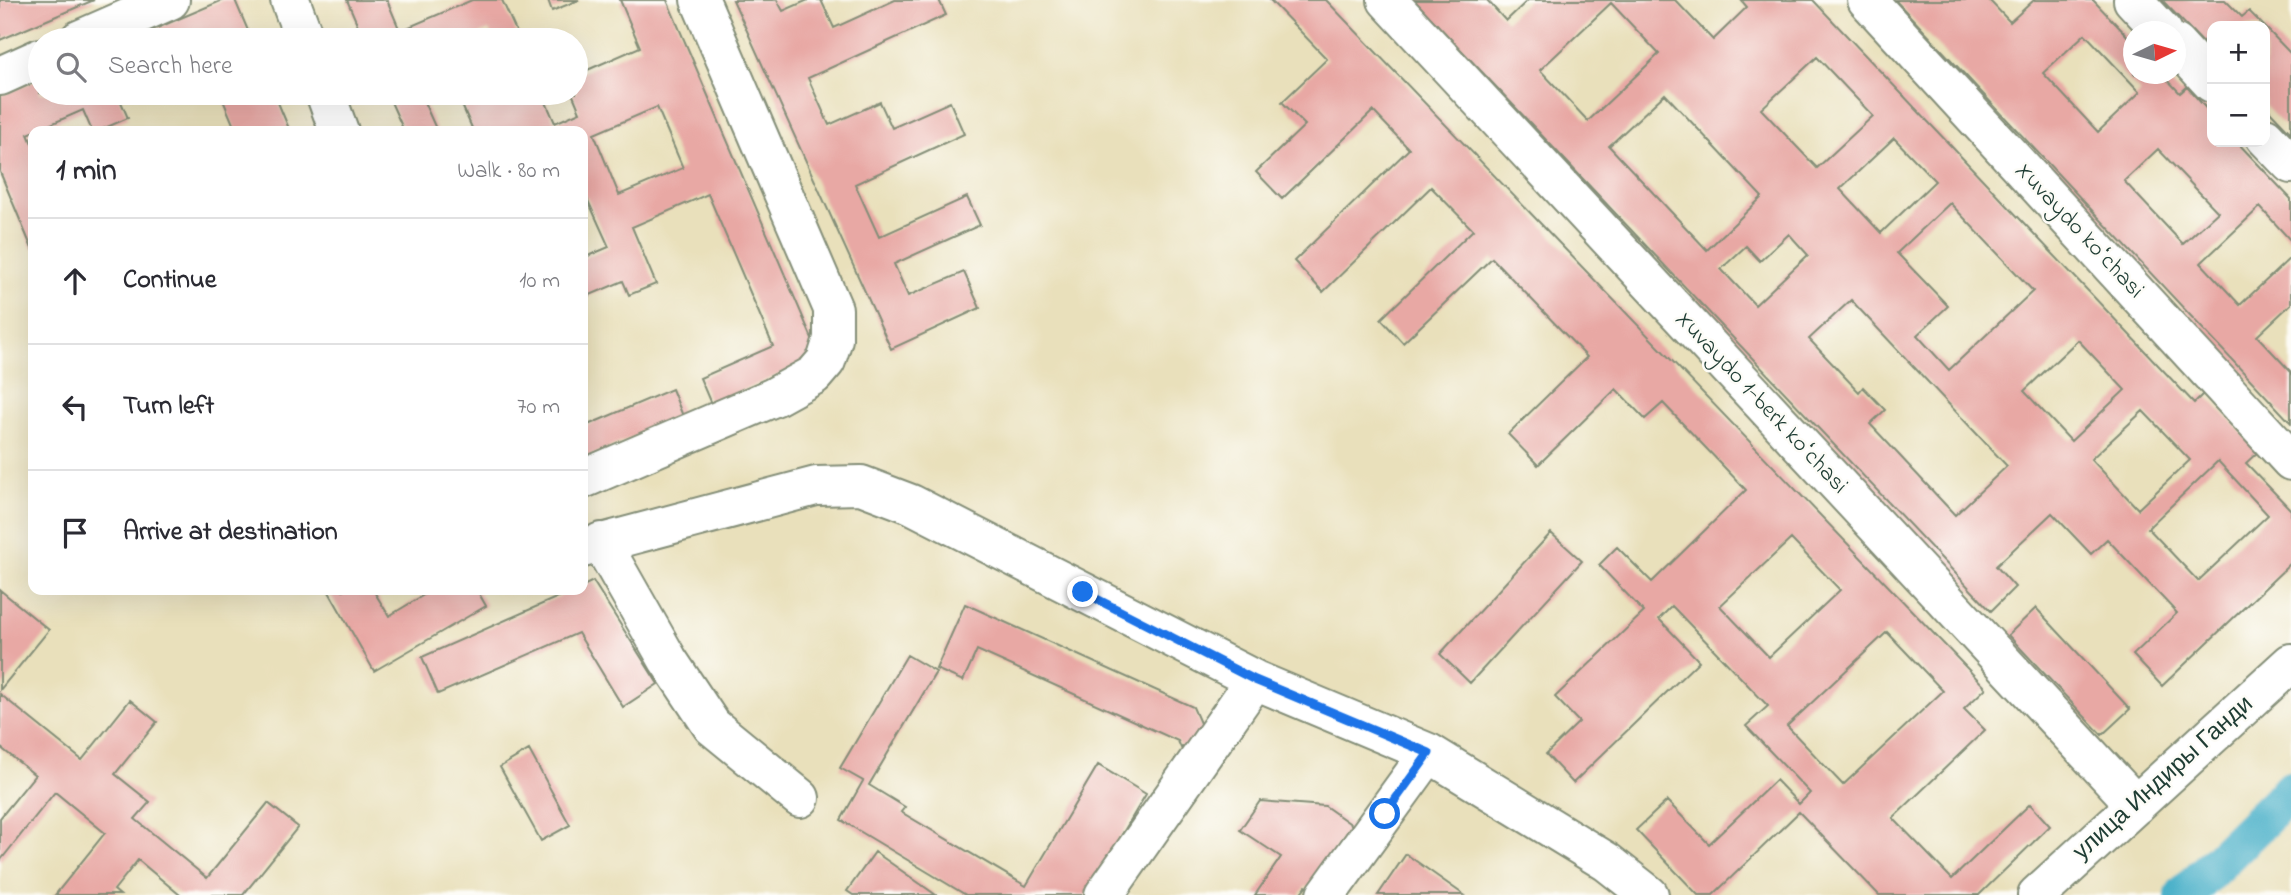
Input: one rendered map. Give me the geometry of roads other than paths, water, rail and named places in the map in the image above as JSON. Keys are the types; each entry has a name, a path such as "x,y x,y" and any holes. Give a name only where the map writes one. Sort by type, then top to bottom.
{"street":[{"path":"106,28 170,0"},
{"path":"290,0 300,28"},
{"path":"588,477 774,397 814,375 826,361 833,339 833,309 700,0"},
{"name":"Xuvaydo 1-berk koʻchasi","path":"1387,0 2136,805"},
{"name":"Xuvaydo koʻchasi","path":"1867,0 2291,461"},
{"path":"2133,0 2153,21"},
{"path":"2186,56 2207,78"},
{"path":"0,76 28,63"},
{"path":"329,105 337,126"},
{"path":"2270,142 2291,164"},
{"path":"800,798 712,726 592,545 816,486 861,485 911,504 1255,680 1429,753 1607,862 1649,895"},
{"name":"улица Индиры Ганди","path":"2037,895 2291,663"},
{"path":"1104,895 1255,680"},
{"path":"1326,895 1429,753"}],"waterway":[{"path":"2185,895 2291,791"}]}
